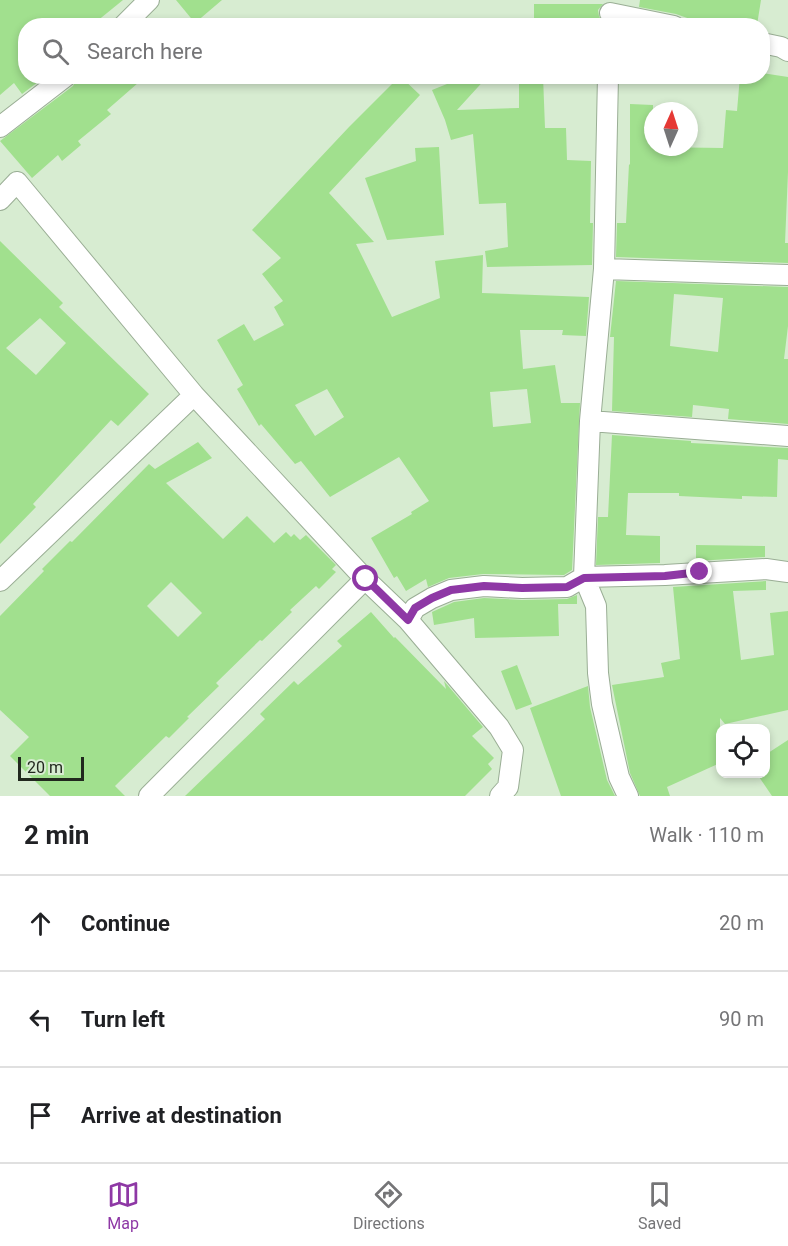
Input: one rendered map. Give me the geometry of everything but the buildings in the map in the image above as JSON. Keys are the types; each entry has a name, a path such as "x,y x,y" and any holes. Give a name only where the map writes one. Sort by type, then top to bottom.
{"street":[{"path":"131,18 149,0"},
{"path":"610,13 635,18"},
{"path":"770,45 788,51"},
{"path":"0,127 56,84"},
{"path":"608,84 604,269 590,421 584,578 596,606 598,672 602,704 619,777 628,796"},
{"path":"0,200 8,183 194,395 366,579 408,620 499,727 513,750 508,787 500,796"},
{"path":"604,269 788,274"},
{"path":"0,581 194,395"},
{"path":"590,421 788,436"},
{"path":"408,620 415,608 451,590 484,586 567,587 584,578 665,576 766,569 788,572"},
{"path":"149,796 366,579"}],"route":[{"path":"366,579 408,620 415,608 451,590 484,586 567,587 584,578 665,576 700,572"}]}
